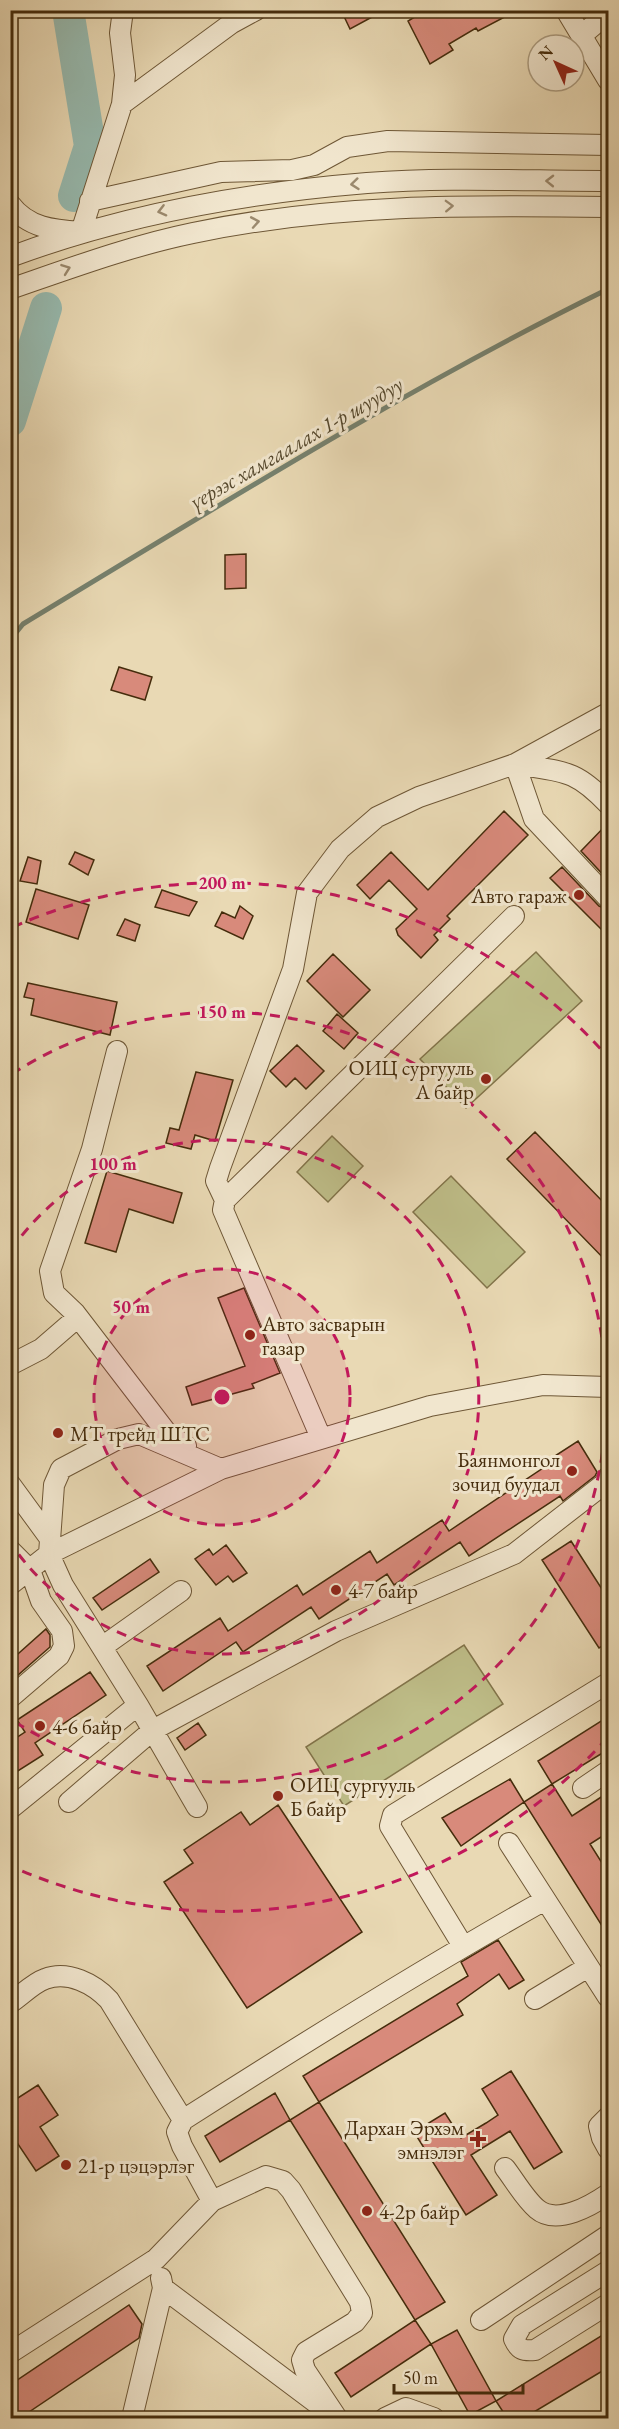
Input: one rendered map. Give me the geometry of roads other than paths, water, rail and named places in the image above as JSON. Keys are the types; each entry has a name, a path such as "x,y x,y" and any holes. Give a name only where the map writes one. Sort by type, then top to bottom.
{"street":[{"path":"81,232 122,105 125,75 120,33 123,10"},
{"path":"122,105 232,23 256,10"},
{"path":"566,10 581,33"},
{"path":"584,33 609,13"},
{"path":"586,42 609,80"},
{"path":"90,201 221,172 292,170 314,165 347,147 388,141 609,145"},
{"path":"10,257 81,232 180,207 265,194 368,183 465,180 609,181"},
{"path":"10,204 18,215 44,229 81,232"},
{"path":"10,289 106,255 192,233 273,219 371,209 465,205 609,207"},
{"path":"225,1200 216,1181 293,969 307,893 340,849 377,817 419,797 516,764 609,713"},
{"path":"516,764 573,774 588,782 609,804"},
{"path":"516,764 534,819 609,898"},
{"path":"321,1438 223,1210 225,1200 514,916"},
{"path":"117,1051 92,1149 50,1271 54,1293 78,1317 167,1433 221,1469"},
{"path":"10,1365 41,1349 78,1317"},
{"path":"10,1585 30,1570 50,1547 221,1469 430,1406 543,1385 609,1387"},
{"path":"50,1547 54,1485 62,1469 118,1439 139,1434 221,1469"},
{"path":"69,1802 153,1730 336,1631 514,1554 604,1484 609,1477"},
{"path":"10,1484 50,1547 63,1585 138,1705 197,1807"},
{"path":"10,1550 30,1570 41,1601 62,1631 64,1646 59,1656 10,1698"},
{"path":"102,1647 181,1591"},
{"path":"463,1946 390,1826 393,1815 609,1683"},
{"path":"10,1809 138,1705"},
{"path":"583,1788 609,1772"},
{"path":"509,1843 609,1997"},
{"path":"212,2201 182,2146 177,2132 183,2120 463,1946 545,1900"},
{"path":"535,1999 588,1967"},
{"path":"10,2003 45,1979 65,1977 93,1986 109,2000 183,2120"},
{"path":"609,2116 600,2126 602,2139 609,2149"},
{"path":"505,2168 538,2211 551,2215 591,2206 609,2194"},
{"path":"10,2353 156,2259 212,2201 266,2176 283,2181 360,2302 362,2313 355,2322 306,2352 302,2360 305,2370 337,2418"},
{"path":"481,2320 608,2238"},
{"path":"132,2418 163,2288 156,2259"},
{"path":"609,2271 522,2325 514,2339 518,2347 524,2351 535,2350 609,2304"},
{"path":"163,2288 337,2418"},
{"path":"385,2418 406,2408 434,2418"}],"waterway":[{"path":"68,10 90,146 74,196"},
{"name":"үерээс хамгаалах 1-р шуудуу","path":"10,640 23,624 312,450 459,367 608,289"},
{"path":"10,421 46,308"}],"place":[{"name":"Авто гараж","path":"579,895"},
{"name":"ОИЦ сургууль А байр","path":"486,1079"},
{"name":"Авто засварын газар","path":"250,1335"},
{"name":"МТ трейд ШТС","path":"58,1433"},
{"name":"Баянмонгол зочид буудал","path":"572,1471"},
{"name":"4-7 байр","path":"336,1590"},
{"name":"4-6 байр","path":"40,1726"},
{"name":"ОИЦ сургууль Б байр","path":"278,1796"},
{"name":"Дархан Эрхэм эмнэлэг","path":"478,2139"},
{"name":"21-р цэцэрлэг","path":"66,2165"},
{"name":"4-2р байр","path":"367,2211"}]}
